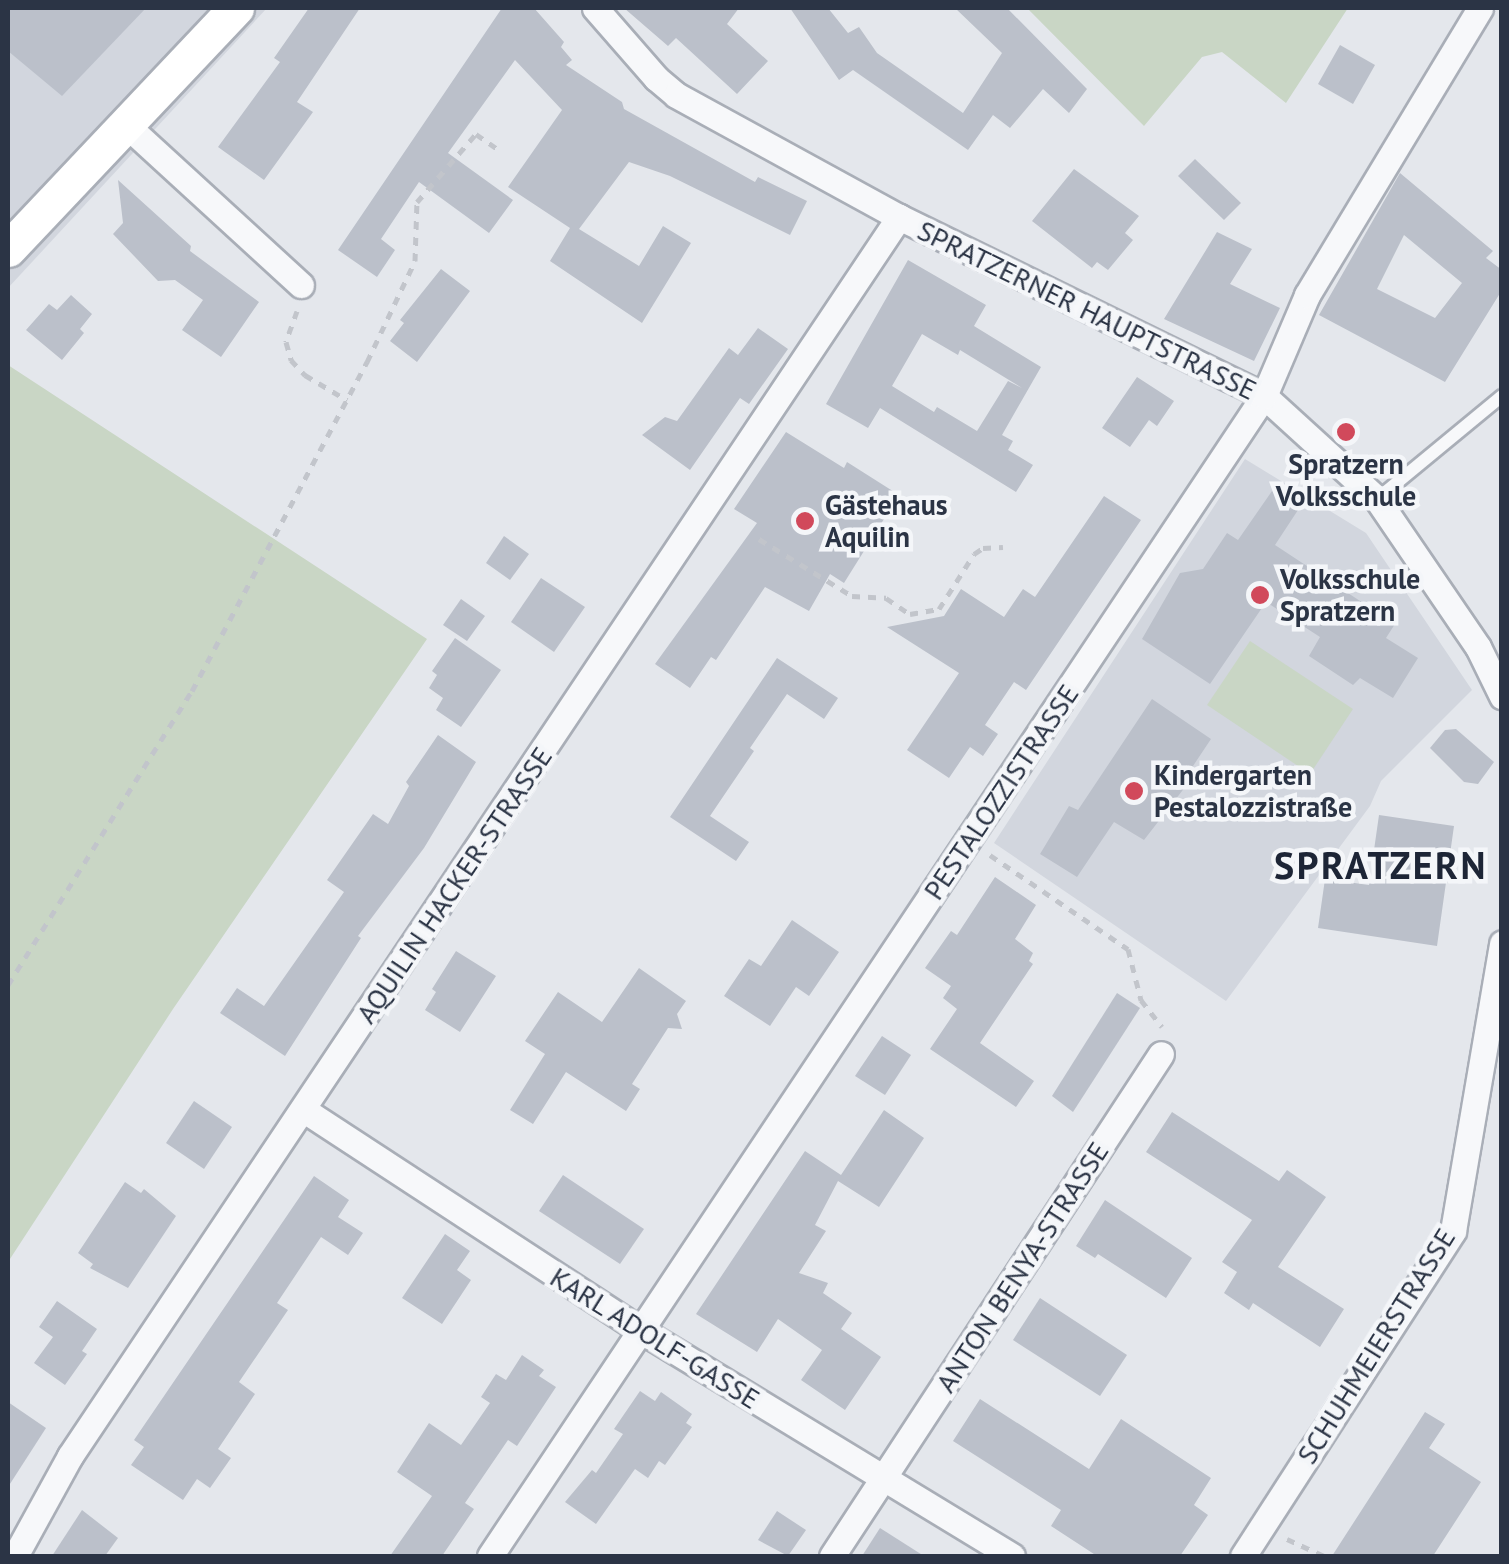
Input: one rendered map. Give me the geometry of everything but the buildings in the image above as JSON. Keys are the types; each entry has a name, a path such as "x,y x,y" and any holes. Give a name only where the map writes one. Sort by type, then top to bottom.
{"main road":[{"path":"8,248 236,8"}],"street":[{"name":"SPRATZERNER HAUPTSTRASSE","path":"594,8 676,96 899,217 1264,396 1377,499 1478,648 1502,696"},
{"name":"PESTALOZZISTRASSE","path":"490,1556 1264,396 1307,296 1480,8"},
{"path":"124,123 302,286"},
{"name":"AQUILIN HACKER-STRASSE","path":"15,1556 70,1456 899,217"},
{"name":"SCHUHMEIERSTRASSE","path":"1243,1556 1453,1231 1502,943"},
{"name":"ANTON BENYA-STRASSE","path":"832,1556 1161,1054"},
{"name":"KARL ADOLF-GASSE","path":"304,1110 642,1332 1012,1556"}],"lane":[{"path":"1377,499 1502,396"}],"path":[{"path":"8,984 192,691 347,400 415,260 417,202 476,134 499,150"},
{"path":"302,286 304,292 286,342 290,360 304,375 347,400"},
{"path":"759,540 852,596 886,598 910,614 939,609 974,554 984,548 1003,547"},
{"path":"969,841 1128,949 1141,1000 1162,1027 1161,1054"},
{"path":"1264,1524 1306,1552 1324,1556"}],"shaded area":[{"path":"8,8 267,8 8,288"},
{"path":"1245,459 1366,533 1472,690 1381,781 1370,806 1226,1001 994,843"}],"green space":[{"path":"1027,8 1348,8 1286,103 1222,52 1202,57 1144,126"},
{"path":"8,365 427,639 173,1009 8,1262"},
{"path":"1250,641 1353,709 1310,774 1207,705"}],"place":[{"name":"Spratzern Volksschule","path":"1346,432"},
{"name":"Gästehaus Aquilin","path":"805,521"},
{"name":"Volksschule Spratzern","path":"1260,595"},
{"name":"Kindergarten Pestalozzistraße","path":"1134,791"}],"district":[{"name":"SPRATZERN","path":"1381,865"}]}
